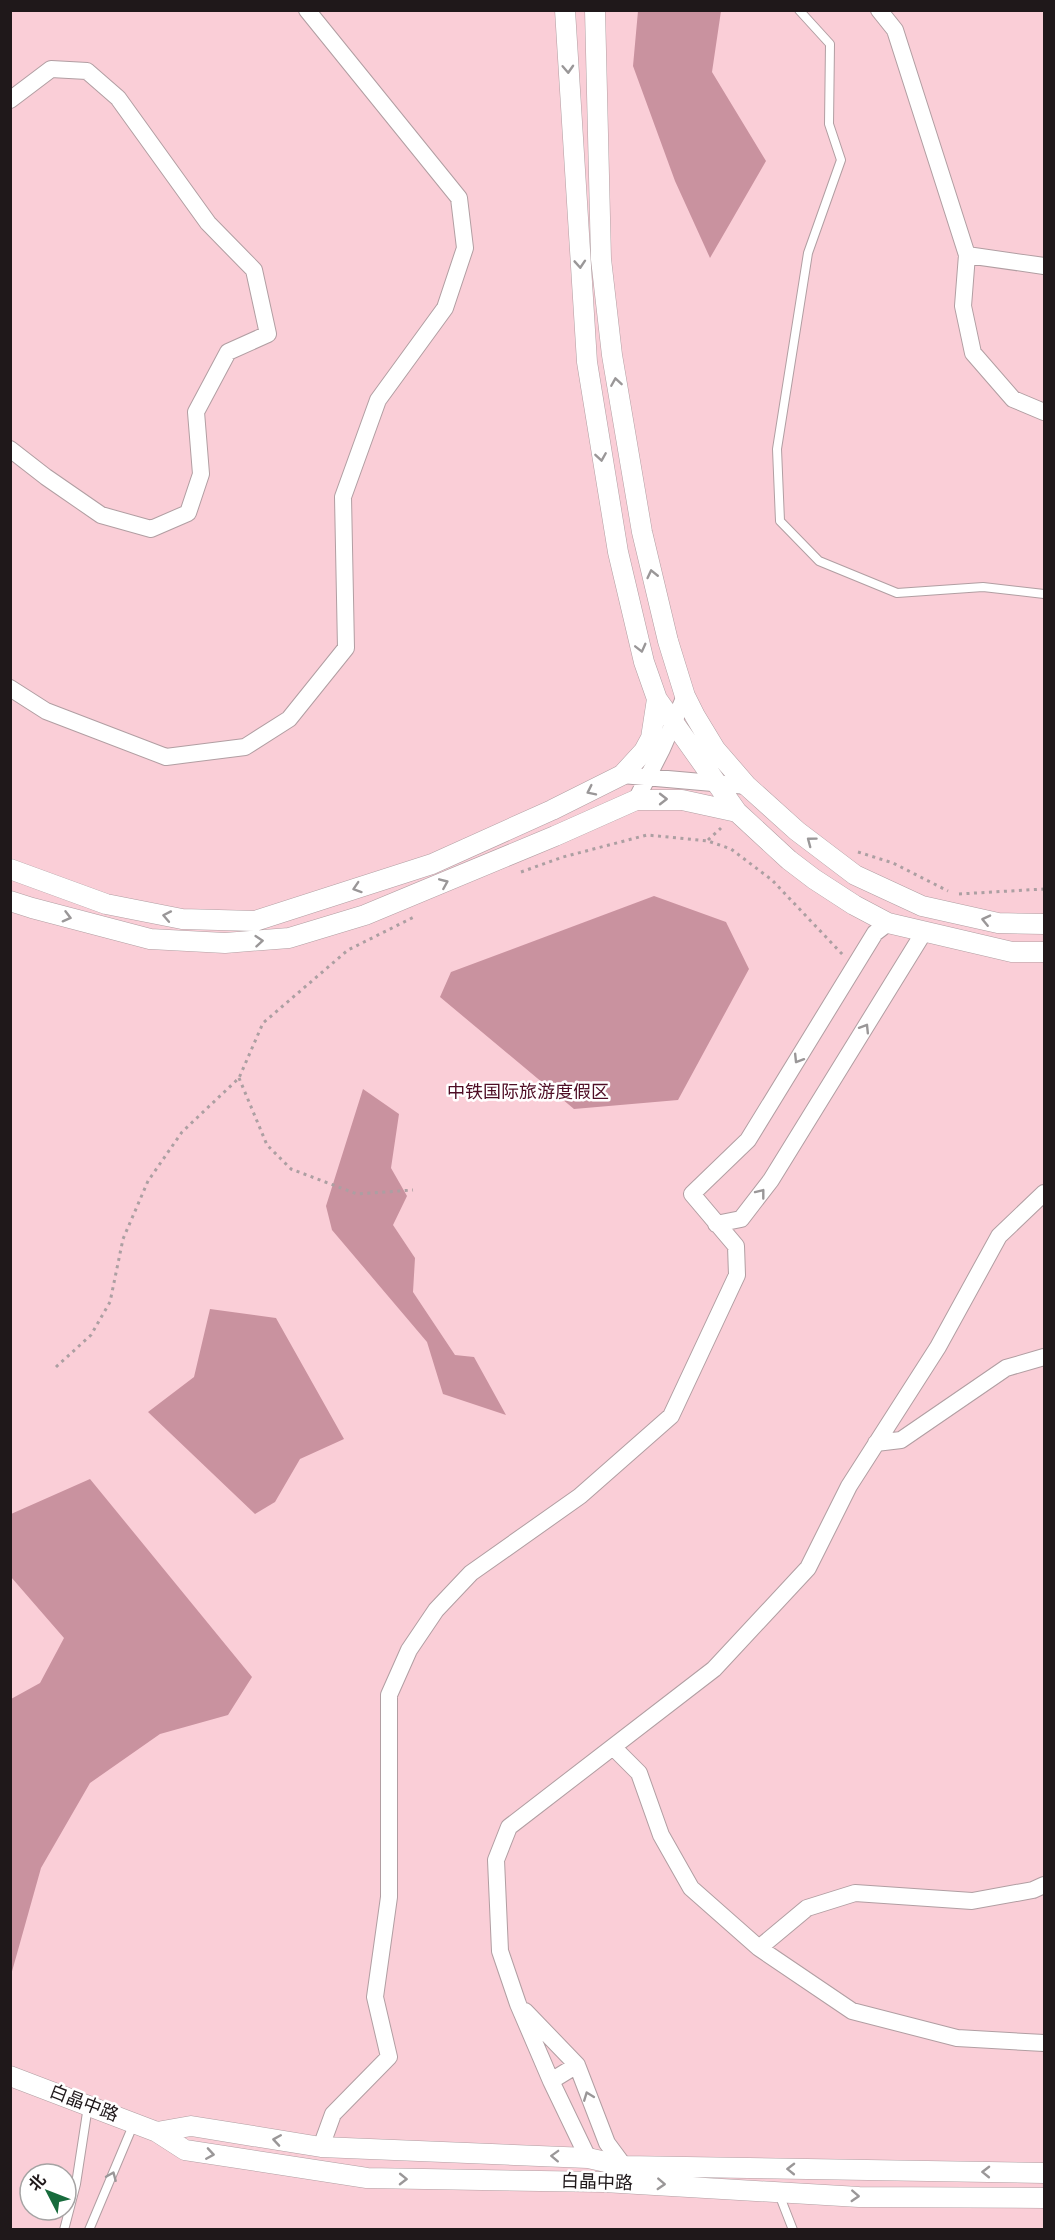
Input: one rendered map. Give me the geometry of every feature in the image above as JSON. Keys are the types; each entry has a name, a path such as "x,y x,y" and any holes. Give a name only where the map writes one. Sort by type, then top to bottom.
{"street":[{"path":"10,688 46,711 166,757 245,747 289,719 346,648 343,497 378,400 445,308 465,248 459,198 307,10"},
{"path":"565,10 587,362 618,552 647,672 657,699 737,812 789,860 814,879 854,905 888,923 1012,952 1044,952"},
{"path":"596,10 601,259 612,355 627,455 642,532 668,641 685,696 715,749 747,786 797,831 855,874 922,906 998,923 1044,924"},
{"path":"879,10 895,30 967,255 963,306 973,353 1013,399 1044,412"},
{"path":"10,100 51,69 87,71 118,98 208,224 254,270 268,334 228,352 196,412 201,474 188,513 151,529 101,515 10,449"},
{"path":"967,255 1044,266"},
{"path":"636,800 685,696"},
{"path":"10,869 106,904 182,919 255,921 432,864 552,810 622,775 644,751 651,738 657,699"},
{"path":"622,775 747,786"},
{"path":"10,901 150,939 225,944 289,938 365,915 636,800 682,800 737,812"},
{"path":"321,2147 333,2114 389,2057 375,1997 389,1897 388,1695 409,1650 436,1610 471,1573 580,1496 670,1416 737,1275 736,1246 692,1194 748,1140 854,967 876,933 888,923"},
{"path":"716,1224 741,1219 771,1180 924,932"},
{"path":"588,2158 550,2081 518,2004 500,1951 496,1860 508,1827 714,1668 808,1568 849,1486 938,1347 999,1236 1044,1193"},
{"path":"876,1443 901,1440 1006,1368 1044,1357"},
{"path":"613,1747 639,1773 661,1835 691,1888 759,1948 852,2011 957,2038 1044,2043"},
{"path":"759,1948 807,1908 855,1893 972,1901 1033,1890 1044,1885"},
{"path":"518,2004 577,2065 607,2143 624,2166"},
{"path":"550,2081 577,2065"},
{"name":"白晶中路","path":"10,2076 157,2132 185,2150 368,2178 604,2182 777,2190 859,2197 1044,2198"},
{"name":"白晶中路","path":"157,2132 190,2126 321,2147 588,2158 624,2166 1044,2173"}],"lane":[{"path":"799,10 830,44 829,124 841,160 808,253 777,449 780,521 819,561 897,594 983,587 1044,594"},
{"path":"64,2229 76,2184 88,2105"},
{"path":"89,2229 134,2123"},
{"path":"777,2190 793,2229"}],"path":[{"path":"708,841 737,812"},
{"path":"521,873 563,857 647,836 708,841 731,849 772,880 854,967"},
{"path":"849,849 893,863 955,894 1044,889"},
{"path":"56,1367 91,1335 110,1302 123,1239 148,1181 182,1132 239,1078 263,1023 348,950 417,915"},
{"path":"239,1078 267,1145 291,1169 357,1194 413,1190"}],"green space":[{"name":"中铁国际旅游度假区","path":"11,11 1044,11 1044,2229 11,2230"}],"shaded area":[{"path":"638,11 721,11 712,72 766,161 710,258 675,181 633,66"},
{"path":"654,896 726,922 749,969 678,1100 574,1109 440,997 451,972"},
{"path":"363,1089 399,1114 391,1168 407,1196 393,1225 415,1258 413,1292 455,1355 474,1357 506,1415 443,1394 427,1342 332,1230 326,1206"},
{"path":"210,1309 276,1318 344,1439 300,1459 275,1502 255,1514 148,1412 194,1377"},
{"path":"90,1479 252,1677 228,1715 160,1734 90,1783 41,1868 11,1975 11,1699 40,1683 64,1638 11,1577 11,1514"}]}
